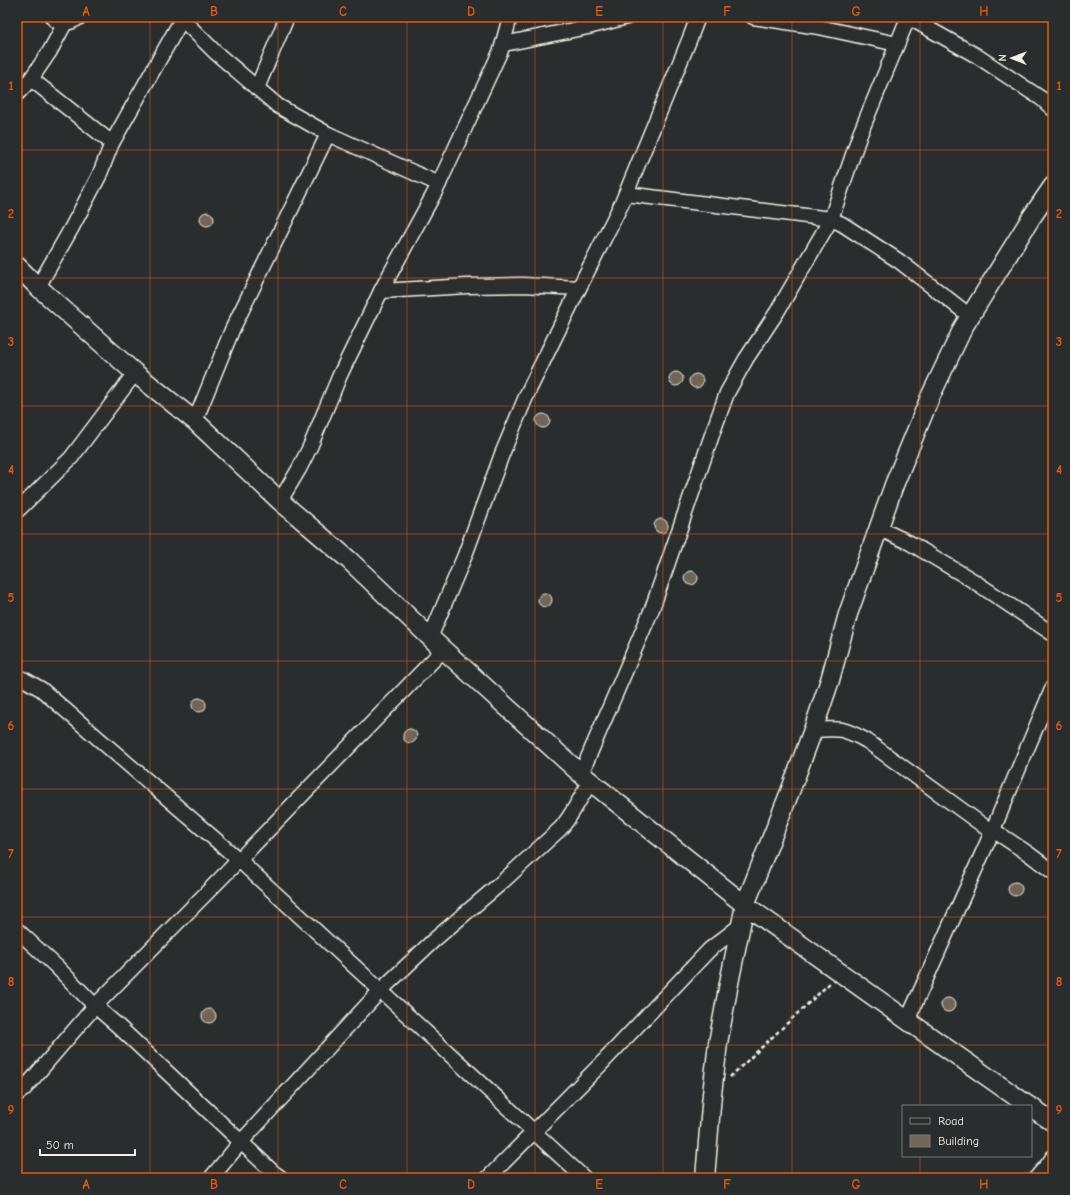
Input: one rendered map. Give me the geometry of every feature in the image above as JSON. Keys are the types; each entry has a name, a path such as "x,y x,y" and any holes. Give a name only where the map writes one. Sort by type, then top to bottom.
{"street":[{"path":"17,94 31,79 50,52 59,20 72,22 80,17"},
{"path":"257,88 287,17"},
{"path":"280,501 310,447 340,375 382,290 439,184 504,44 510,17"},
{"path":"504,44 588,27 627,17"},
{"path":"17,1094 24,1090 96,1006 239,860 437,644 465,555 502,454 528,392 626,194 688,45 698,17"},
{"path":"753,17 819,28 897,44"},
{"path":"211,1178 241,1142 380,991 434,940 501,883 567,821 581,796 586,778 652,609 727,393 746,359 777,312 831,219 860,134 908,17 977,56 1042,99 1053,109"},
{"path":"38,286 71,229 99,176 112,144 181,18 215,52 278,106 328,134 439,184"},
{"path":"31,79 112,144"},
{"path":"195,421 232,330 328,134"},
{"path":"705,1178 718,1043 745,904 814,730 830,680 848,614 878,528 931,395 964,326 1027,224 1053,186"},
{"path":"626,194 831,219 842,224 899,261 970,316"},
{"path":"17,266 135,373 195,421 280,501 349,560 437,644 586,778 745,904 907,1021 1029,1105"},
{"path":"382,290 523,284 579,288"},
{"path":"17,511 71,458 135,373"},
{"path":"878,528 910,543 972,580 1053,634"},
{"path":"17,676 41,689 239,860 584,1178"},
{"path":"907,1021 992,831 1053,687"},
{"path":"814,730 837,728 851,732 867,741 992,831 1029,854 1053,872"},
{"path":"488,1178 603,1062 710,950 741,926"},
{"path":"17,930 96,1006 281,1178"},
{"path":"1032,1107 1053,1122"},
{"path":"1036,1178 1053,1157"}],"path":[{"path":"728,1078 840,973"}],"building":[{"path":"204,212 210,212 214,216 214,222 210,226 204,226 200,222 200,216"},
{"path":"673,372 679,372 683,376 683,382 679,386 673,386 669,382 669,376"},
{"path":"693,374 699,374 703,378 703,384 699,388 693,388 689,384 689,378"},
{"path":"540,414 546,414 550,418 550,424 546,428 540,428 536,424 536,418"},
{"path":"658,519 664,519 668,523 668,529 664,533 658,533 654,529 654,523"},
{"path":"688,571 694,571 698,575 698,581 694,585 688,585 684,581 684,575"},
{"path":"542,593 548,593 552,597 552,603 548,607 542,607 538,603 538,597"},
{"path":"196,698 202,698 206,702 206,708 202,712 196,712 192,708 192,702"},
{"path":"407,729 413,729 417,733 417,739 413,743 407,743 403,739 403,733"},
{"path":"1012,882 1018,882 1022,886 1022,892 1018,896 1012,896 1008,892 1008,886"},
{"path":"945,998 951,998 955,1002 955,1008 951,1012 945,1012 941,1008 941,1002"},
{"path":"206,1009 212,1009 216,1013 216,1019 212,1023 206,1023 202,1019 202,1013"}]}
